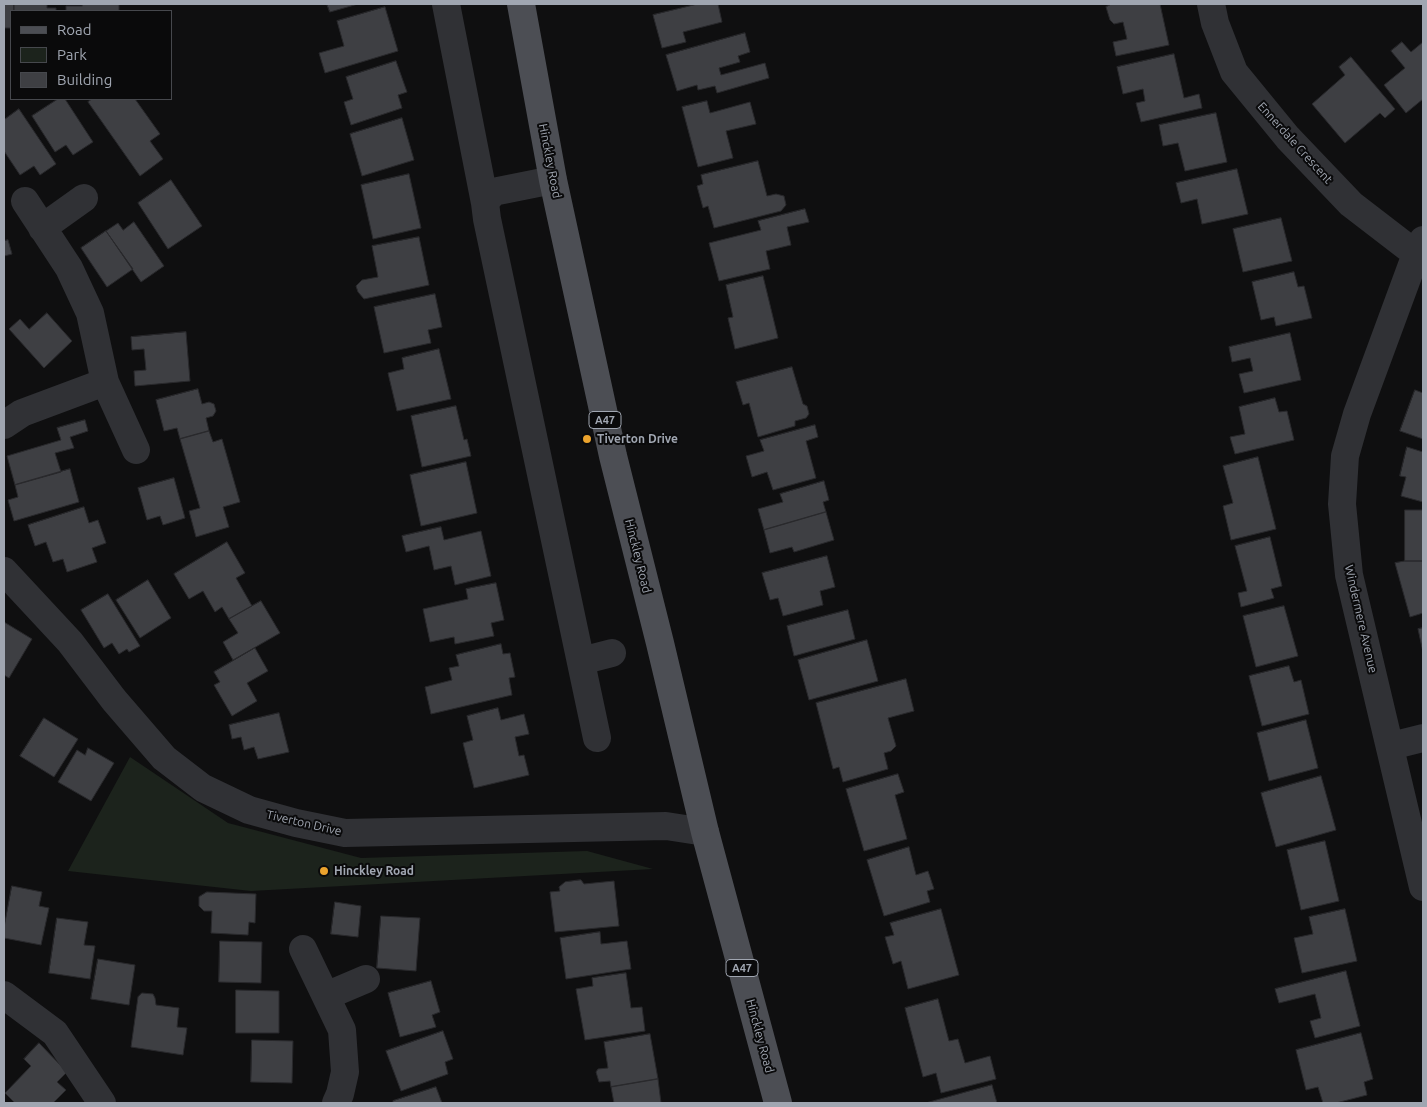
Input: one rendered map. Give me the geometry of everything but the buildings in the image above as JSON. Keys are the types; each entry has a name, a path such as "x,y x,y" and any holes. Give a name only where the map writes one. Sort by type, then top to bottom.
{"main road":[{"name":"Hinckley Road","path":"521,4 553,180 613,456 705,832 778,1103"}],"street":[{"path":"446,4 486,203 489,228 597,738"},
{"name":"Ennerdale Crescent","path":"1211,4 1215,23 1234,72 1288,138 1351,204 1420,247"},
{"path":"486,203 493,192 553,180"},
{"path":"42,228 84,198"},
{"path":"25,201 70,268 90,313 106,382 136,450"},
{"name":"Windermere Avenue","path":"1420,247 1354,422 1345,456 1342,504 1349,575 1423,887"},
{"path":"4,425 22,413 106,382"},
{"name":"Tiverton Drive","path":"4,571 70,642 114,700 164,758 203,788 249,810 296,823 345,833 666,826 705,832"},
{"path":"581,661 612,653"},
{"path":"1391,746 1423,738"},
{"path":"303,949 342,1030 346,1072 336,1103"},
{"path":"326,996 366,979"},
{"path":"4,995 55,1033 102,1103"}],"green space":[{"path":"130,757 228,823 361,858 587,851 653,869 251,891 68,871"}],"place":[{"name":"Tiverton Drive","path":"587,439"},
{"name":"Hinckley Road","path":"324,871"}]}
